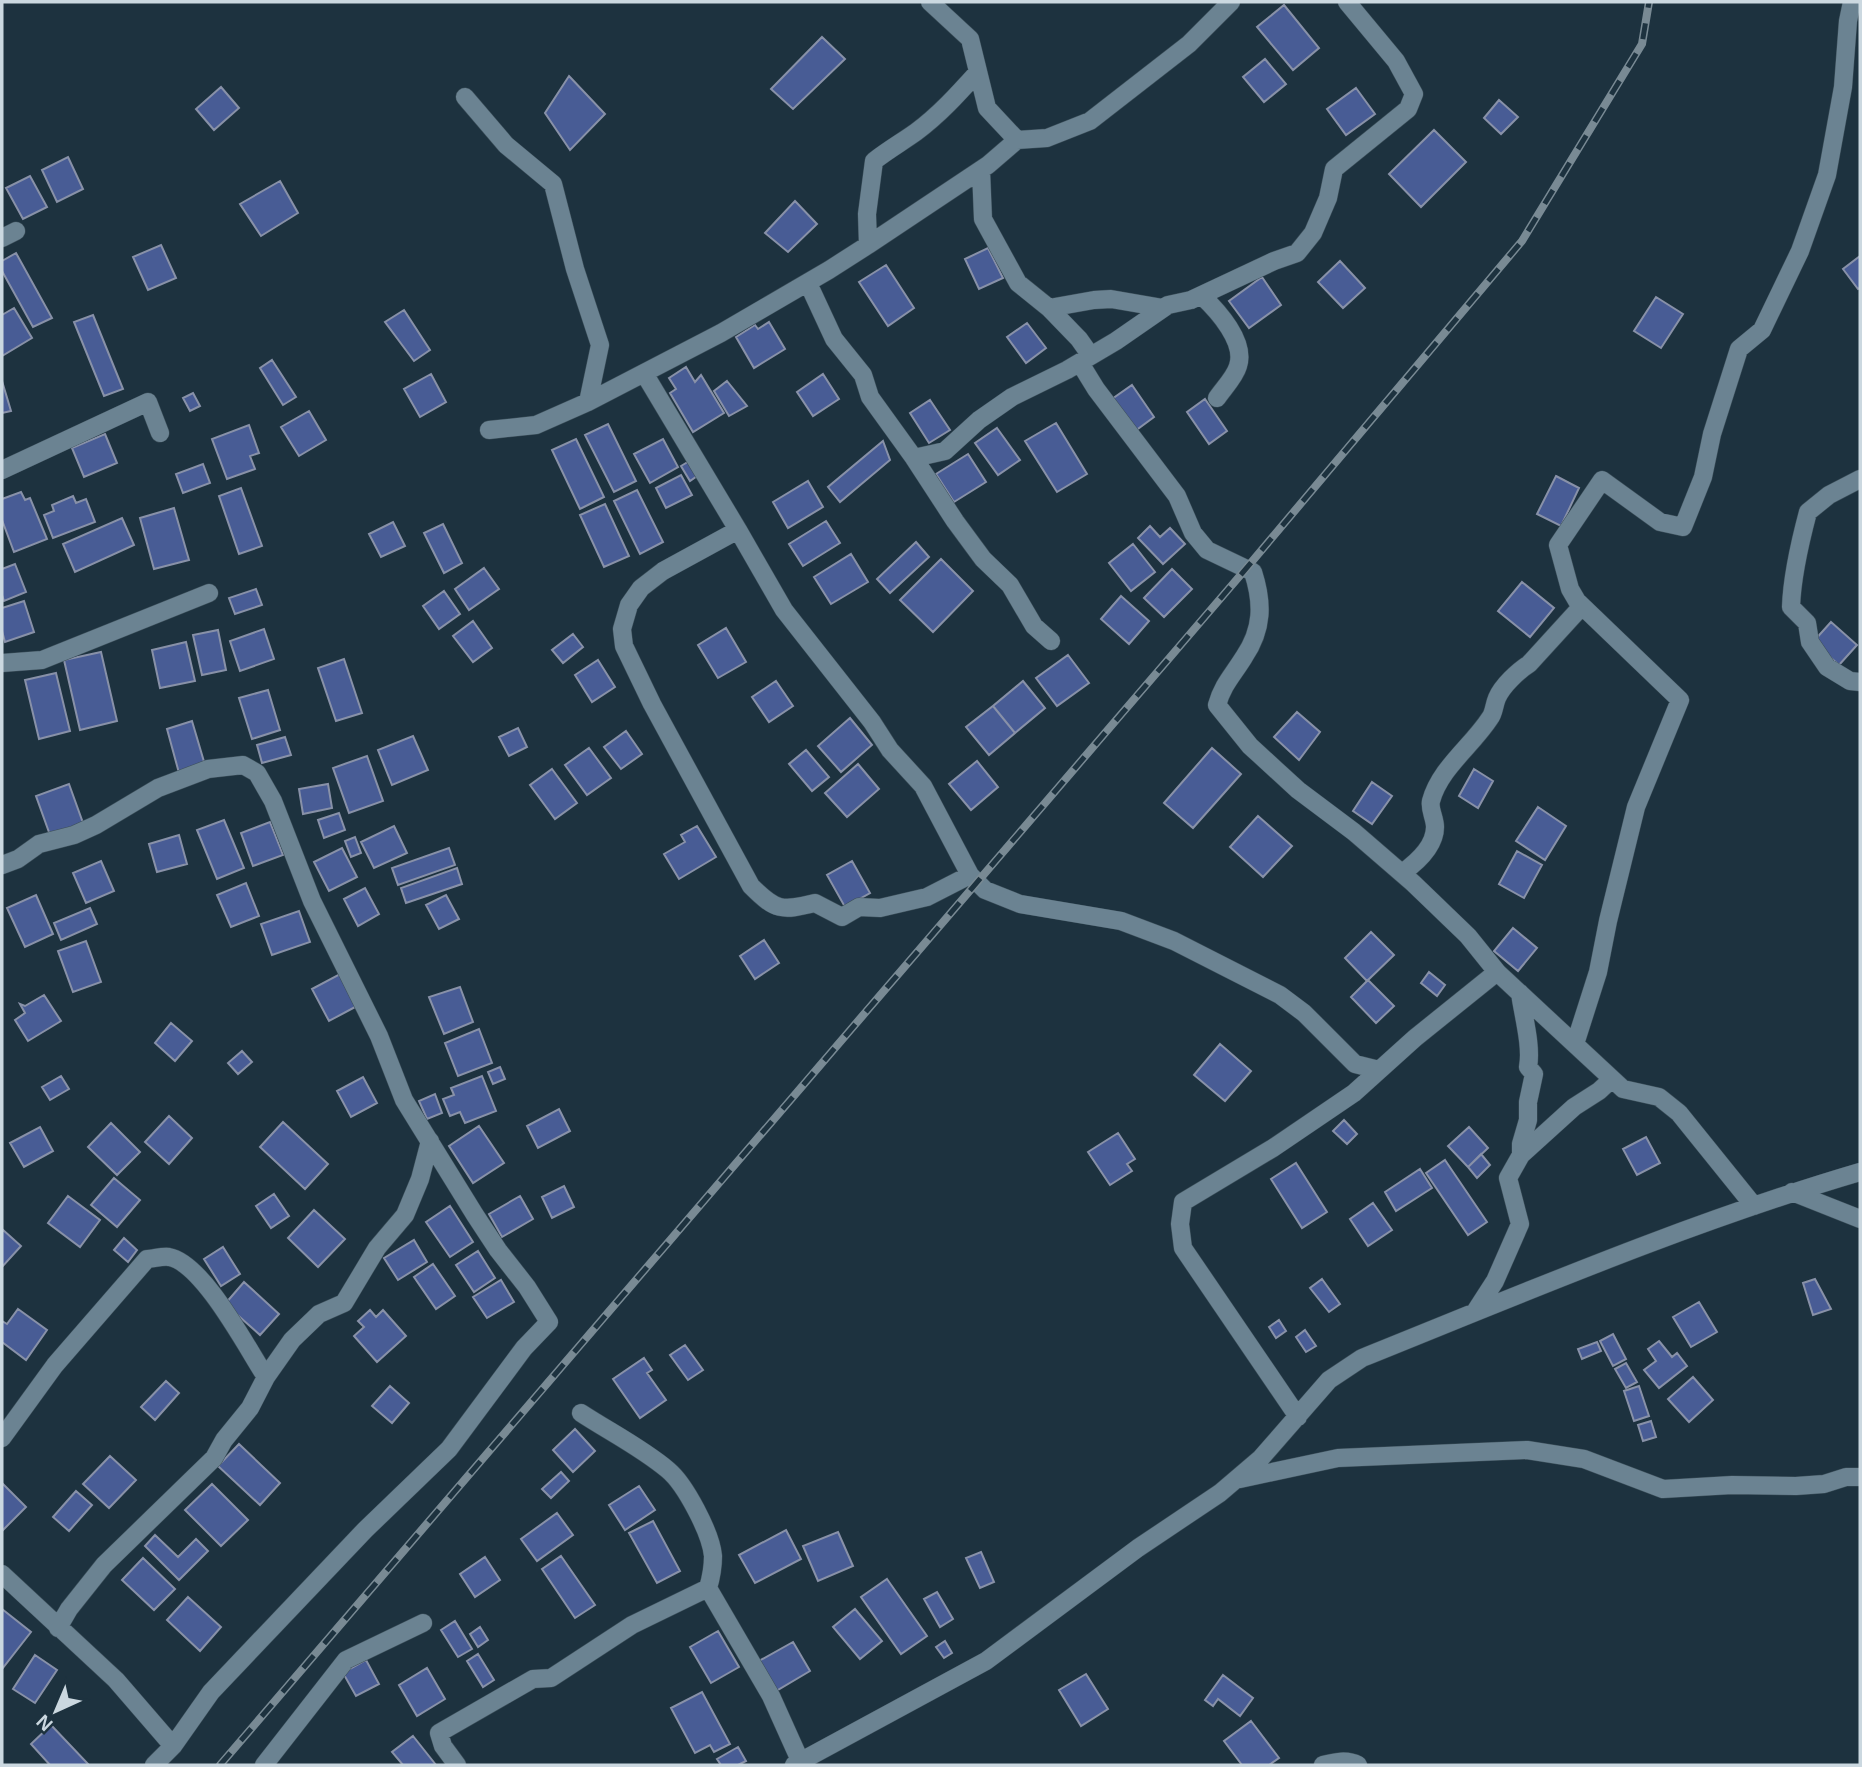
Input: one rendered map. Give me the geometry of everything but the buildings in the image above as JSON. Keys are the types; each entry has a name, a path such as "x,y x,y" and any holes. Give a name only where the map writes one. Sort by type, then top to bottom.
{"street":[{"path":"930,2 970,39 987,108 1017,140"},
{"path":"489,430 536,425 588,402 721,333 808,283 981,170 1017,140 1047,138 1090,121 1189,44 1231,2"},
{"path":"914,458 945,451 979,420 1012,397 1086,359 1163,308 1202,296 1274,261 1297,253 1313,233 1328,198 1334,169 1408,108 1414,94 1396,61 1348,2"},
{"path":"1575,1044 1598,972 1636,807 1680,700 1582,606 1570,589 1558,545 1602,480 1660,522 1683,527 1703,477 1712,434 1739,349 1762,330 1800,251 1827,175 1843,87 1847,25 1852,2"},
{"path":"1847,25 1860,42"},
{"path":"868,245 867,214 874,161 915,133 944,108 977,73"},
{"path":"465,97 506,145 552,184 575,269 600,345 588,402"},
{"path":"981,170 982,219 1018,283 1049,308 1079,339 1096,389 1177,496 1193,533 1207,550 1253,572 1260,594 1260,622 1246,655 1223,686 1217,705 1250,747 1298,790 1354,832 1402,873 1468,936 1497,972 1623,1089 1659,1097 1679,1112 1754,1206"},
{"path":"808,283 834,339 863,375 870,397 983,559 1010,585 1034,626 1051,641"},
{"path":"1202,296 1214,307 1239,349 1238,366 1217,398"},
{"path":"1049,308 1111,299 1163,308"},
{"path":"644,373 785,610 872,722 890,750 923,786 970,875 985,890 1020,904 1121,921 1174,941 1280,995 1304,1013 1355,1064 1379,1070"},
{"path":"2,470 148,402 160,433"},
{"path":"1860,479 1829,495 1808,512 1799,559 1791,581 1791,607 1807,623 1811,642 1827,667 1850,681 1860,682"},
{"path":"737,530 663,571 641,588 629,604 622,629 624,646 652,704 751,886 769,905 790,909 815,902 842,917 859,907 880,908 927,897 970,875"},
{"path":"2,663 43,660 209,593"},
{"path":"1402,873 1419,861 1432,839 1435,828 1430,803 1440,782 1463,748 1491,717 1497,696 1582,606"},
{"path":"2,864 18,859 39,844 74,835 96,825 158,788 208,769 243,765 257,773 273,801 312,901 379,1036 404,1100 475,1215 549,1322 517,1358 449,1449 366,1530 211,1692 173,1746 154,1765"},
{"path":"1298,1417 1184,1248 1180,1224 1183,1202 1354,1093 1415,1038 1497,972"},
{"path":"1520,993 1531,1053 1528,1067 1534,1074 1521,1155"},
{"path":"1475,1312 1495,1281 1520,1224 1508,1178 1521,1155 1574,1107 1612,1079"},
{"path":"58,1628 69,1609 104,1565 214,1458 224,1440 250,1408 266,1377 292,1340 319,1314 344,1303 377,1248 405,1214 420,1179 430,1141"},
{"path":"582,1413 670,1471 687,1494 701,1521 713,1554 708,1588 771,1696 799,1764 986,1661 1138,1548 1220,1493 1261,1458 1329,1380 1362,1358 1634,1248 1792,1192 1860,1172"},
{"path":"1792,1192 1860,1219"},
{"path":"2,1438 55,1365 147,1259 169,1257 190,1269 212,1290 266,1377"},
{"path":"1236,1480 1338,1458 1527,1450 1584,1459 1663,1489 1732,1485 1796,1486 1824,1484 1846,1477 1860,1478"},
{"path":"2,1574 116,1680 173,1746"},
{"path":"457,1765 443,1746 439,1733 533,1679 551,1678 632,1625 708,1588"},
{"path":"264,1765 346,1660 423,1623"},
{"path":"1324,1765 1336,1761 1357,1765"}],"railway":[{"path":"220,1765 1244,571 1522,241 1642,44 1649,2"}]}
